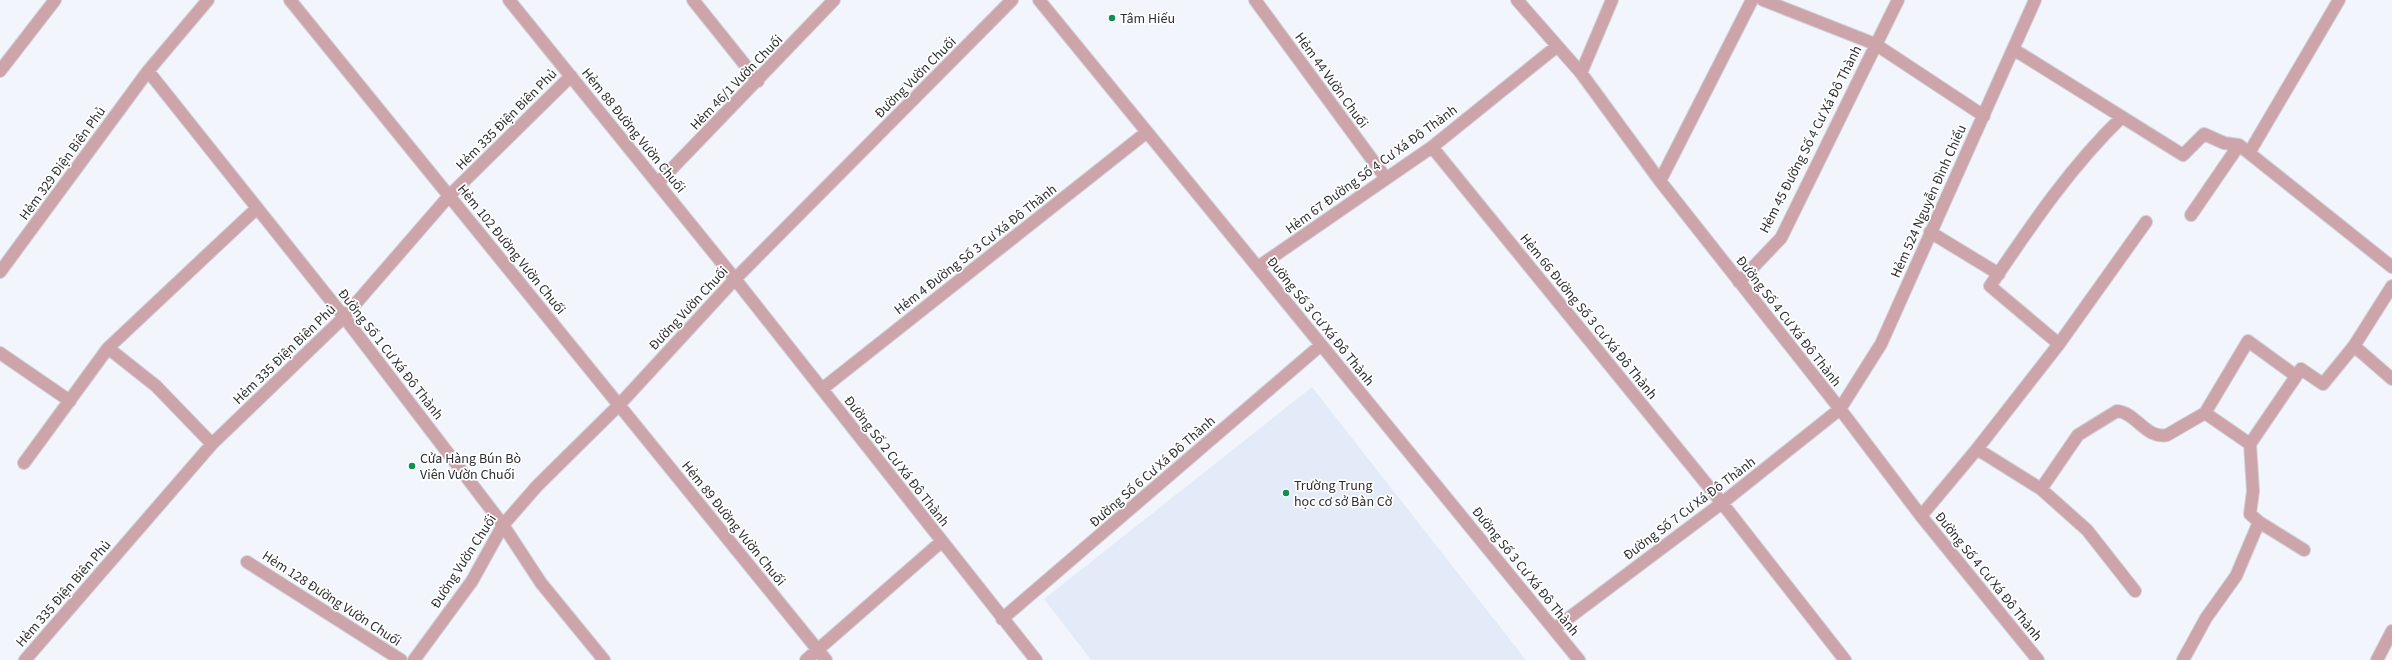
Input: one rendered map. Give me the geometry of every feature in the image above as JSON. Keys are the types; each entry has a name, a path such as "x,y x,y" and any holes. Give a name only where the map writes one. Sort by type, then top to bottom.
{"street":[{"path":"0,72 55,0"},
{"name":"Hẻm 329 Ðiện Biên Phủ","path":"0,272 148,70 208,0"},
{"name":"Hẻm 102 Đường Vườn Chuối","path":"290,0 619,404"},
{"name":"Hẻm 88 Đường Vườn Chuối","path":"510,0 735,279"},
{"path":"693,0 758,81"},
{"name":"Hẻm 46/1 Vườn Chuối","path":"658,183 758,81 834,0"},
{"name":"Đường Vườn Chuối","path":"414,660 472,581 503,524 537,486 619,404 735,279 1012,0"},
{"name":"Ðường Số 3 Cư Xá Đô Thành","path":"1039,0 1579,660"},
{"name":"Hẻm 44 Vườn Chuối","path":"1255,0 1385,177"},
{"name":"Ðường Số 4 Cư Xá Đô Thành","path":"1518,0 1556,47 1581,74 1660,181 1840,409 1920,516 2038,660"},
{"path":"1581,74 1612,0"},
{"path":"1660,181 1752,0"},
{"path":"1763,0 1875,44 1984,116"},
{"name":"Hẻm 45 Đường Số 4 Cư Xá Đô Thành","path":"1739,282 1781,238 1875,44 1898,0"},
{"name":"Hẻm 524 Nguyễn Ðình Chiểu","path":"1840,409 1881,344 2035,0"},
{"path":"2192,215 2244,149 2339,0"},
{"name":"Hẻm 67 Đường Số 4 Cư Xá Đô Thành","path":"1258,268 1385,177 1432,147 1556,47"},
{"path":"2013,49 2183,155 2204,134 2244,149 2390,261"},
{"name":"Ðường Số 1 Cư Xá Đô Thành","path":"148,70 344,317 503,524 541,583 604,660"},
{"name":"Hẻm 335 Điện Biên Phủ","path":"25,660 212,444 344,317 449,196 571,76"},
{"path":"2060,344 1990,286 2048,201 2098,141 2122,117"},
{"name":"Hẻm 4 Ðường Số 3 Cư Xá Đô Thành","path":"822,389 1147,132"},
{"name":"Hẻm 66 Ðường Số 3 Cư Xá Đô Thành","path":"1432,147 1722,503 1845,660"},
{"path":"24,463 108,348 257,208"},
{"path":"1920,516 1977,449 2060,344 2146,222"},
{"path":"1930,232 1999,274"},
{"name":"Ðường Số 2 Cư Xá Đô Thành","path":"735,279 1002,619 1036,660"},
{"path":"2041,489 2078,435 2110,413 2117,411 2124,412 2150,434 2160,437 2167,435 2205,413 2248,341 2298,373 2323,384 2354,346 2392,286"},
{"name":"Đường Số 6 Cư Xá Đô Thành","path":"1002,619 1321,345"},
{"path":"2354,346 2392,379"},
{"path":"108,348 156,386 212,444"},
{"path":"0,352 70,401"},
{"path":"2298,373 2250,444 2253,492 2250,514 2259,522 2304,550"},
{"name":"Hẻm 89 Đường Vườn Chuối","path":"619,404 826,660"},
{"name":"Đường Số 7 Cư Xá Đô Thành","path":"1554,629 1722,503 1840,409"},
{"path":"2205,413 2250,444"},
{"path":"1977,449 2041,489 2087,530 2135,591"},
{"path":"2183,660 2206,618 2236,576 2259,522"},
{"path":"806,660 942,542"},
{"name":"Hẻm 128 Đường Vườn Chuối","path":"247,562 401,660"},
{"path":"2376,660 2392,630"}],"shaded area":[{"name":"Trường Trung học cơ sở Bàn Cờ","path":"1312,387 1526,660 1091,660 1044,599"}],"place":[{"name":"Tâm Hiếu","path":"1112,18"},
{"name":"Cửa Hàng Bún Bò Viên Vườn Chuối","path":"412,466"},
{"name":"Trường Trung học cơ sở Bàn Cờ","path":"1286,493"}]}
